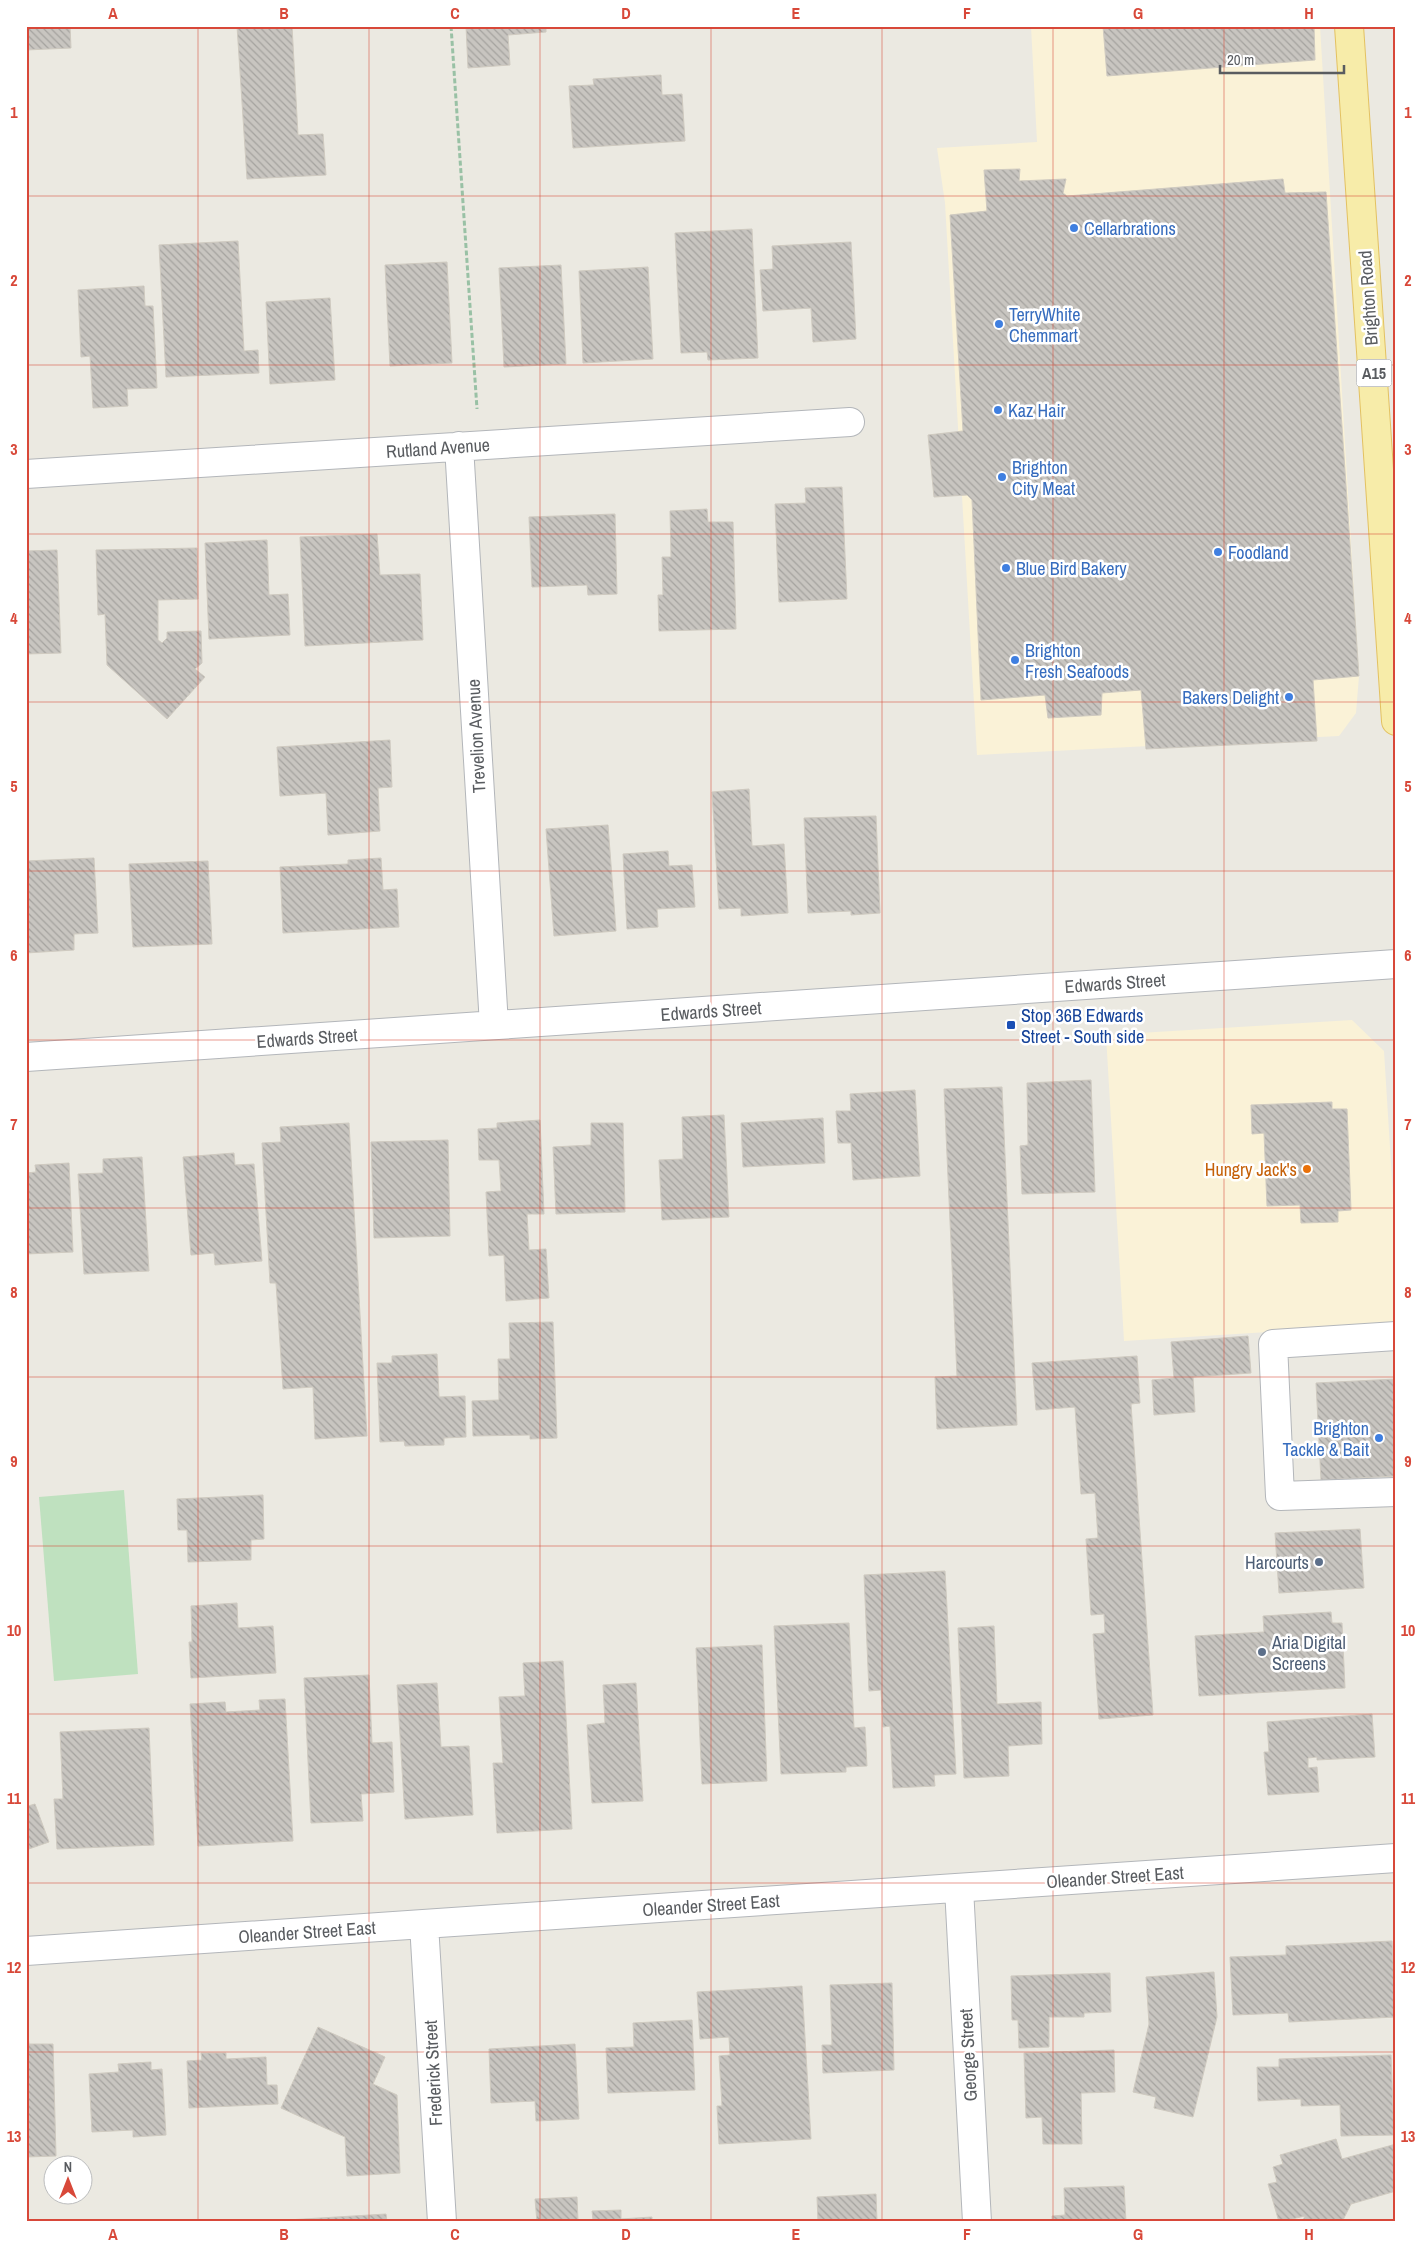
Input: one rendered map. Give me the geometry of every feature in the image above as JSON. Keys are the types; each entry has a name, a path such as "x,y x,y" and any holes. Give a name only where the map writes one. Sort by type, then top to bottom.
{"main road":[{"name":"Brighton Road","path":"1349,26 1396,720"}],"street":[{"name":"Rutland Avenue","path":"26,474 850,422"},
{"name":"Trevelion Avenue","path":"469,446 494,1025"},
{"name":"Edwards Street","path":"26,1057 1396,964"},
{"path":"1396,1336 1273,1344 1280,1496 1396,1492"},
{"name":"Oleander Street East","path":"26,1951 1396,1858"},
{"name":"George Street","path":"959,1888 977,2222"},
{"name":"Frederick Street","path":"424,1924 442,2222"}],"path":[{"path":"450,26 469,446"}],"shaded area":[{"path":"1031,26 1320,26 1359,676 1356,713 1339,736 977,755 945,203 937,148 1037,142"},
{"path":"1352,1020 1384,1051 1396,1244 1396,1324 1124,1341 1106,1035"}],"green space":[{"path":"124,1490 138,1674 54,1681 39,1497"}],"building":[{"path":"26,26 70,26 71,48 26,50"},
{"path":"237,26 292,26 298,135 323,134 326,175 247,179"},
{"path":"466,26 546,26 546,32 508,35 510,65 468,68"},
{"path":"1103,26 1314,26 1315,60 1107,76"},
{"path":"661,75 662,95 682,94 685,141 573,148 569,86 594,85 593,79"},
{"path":"1020,169 1019,181 1066,179 1063,193 1067,196 1283,179 1285,193 1326,192 1359,676 1313,680 1317,741 1146,749 1141,690 1102,693 1101,715 1048,718 1045,695 981,700 972,500 967,495 934,497 928,435 963,431 950,215 987,211 984,170"},
{"path":"752,229 758,358 708,360 707,352 681,353 675,233"},
{"path":"238,241 244,351 258,350 259,373 166,377 159,245"},
{"path":"851,242 856,339 813,342 811,308 763,311 760,270 773,269 772,246"},
{"path":"447,262 452,363 390,366 385,265"},
{"path":"561,265 566,364 504,367 499,268"},
{"path":"648,267 653,359 583,363 579,271"},
{"path":"144,286 145,306 153,306 157,388 127,389 128,406 93,408 90,356 81,357 78,290"},
{"path":"330,298 335,380 270,384 266,302"},
{"path":"842,487 847,599 779,602 775,504 806,503 805,488"},
{"path":"707,509 708,522 733,522 736,629 659,631 658,595 663,595 662,557 671,557 670,511"},
{"path":"615,514 617,594 588,595 587,585 532,587 529,517"},
{"path":"377,534 380,575 420,574 423,640 305,646 300,537"},
{"path":"267,540 269,595 288,594 290,635 209,639 205,543"},
{"path":"197,548 198,599 158,600 158,640 162,643 167,638 167,632 201,631 202,663 195,669 205,677 167,719 107,665 105,614 98,615 96,550"},
{"path":"57,550 61,653 26,654 26,551"},
{"path":"390,740 392,787 378,788 380,831 328,835 326,793 280,796 277,747"},
{"path":"749,789 752,846 784,844 788,913 741,916 741,908 719,909 712,792"},
{"path":"876,816 880,913 851,915 851,911 808,913 804,818"},
{"path":"608,825 616,931 554,936 546,829"},
{"path":"668,851 669,866 692,865 695,907 657,909 658,927 627,929 623,854"},
{"path":"94,858 98,933 74,934 74,950 26,953 26,861"},
{"path":"381,858 383,890 397,889 399,927 283,933 280,867 348,864 348,860"},
{"path":"208,861 212,944 133,947 129,864"},
{"path":"1091,1080 1095,1192 1022,1194 1020,1146 1028,1145 1027,1083"},
{"path":"1002,1087 1017,1425 937,1429 935,1377 957,1376 944,1089"},
{"path":"915,1090 920,1176 853,1180 851,1143 838,1143 836,1111 851,1111 850,1094"},
{"name":"Hungry Jack's","path":"1332,1102 1332,1109 1347,1109 1351,1210 1338,1211 1338,1222 1301,1223 1300,1205 1267,1206 1264,1133 1252,1134 1251,1105"},
{"path":"724,1115 729,1217 662,1220 659,1160 683,1159 682,1117"},
{"path":"823,1118 825,1163 743,1167 741,1123"},
{"path":"540,1120 544,1214 527,1214 529,1250 546,1249 549,1298 506,1301 504,1255 489,1256 486,1192 501,1191 499,1160 479,1160 478,1129 497,1128 497,1123"},
{"path":"349,1123 367,1436 315,1439 313,1387 283,1389 276,1283 270,1283 262,1143 281,1142 280,1127"},
{"path":"591,1123 623,1123 625,1212 556,1214 553,1147 591,1145"},
{"path":"448,1140 450,1236 374,1238 371,1142"},
{"path":"234,1153 235,1165 254,1164 262,1261 215,1265 214,1253 191,1255 183,1157"},
{"path":"142,1157 149,1271 84,1274 78,1174 103,1173 103,1159"},
{"path":"69,1163 73,1252 26,1254 26,1173 36,1172 35,1165"},
{"path":"553,1322 557,1438 530,1439 530,1435 473,1436 472,1401 499,1400 498,1359 510,1359 509,1323"},
{"path":"1248,1336 1251,1373 1193,1377 1195,1412 1154,1415 1152,1380 1174,1378 1171,1342"},
{"path":"437,1354 439,1397 465,1396 466,1437 444,1438 444,1445 405,1446 404,1441 380,1442 377,1363 392,1363 392,1356"},
{"path":"1137,1356 1140,1403 1131,1404 1153,1715 1099,1719 1093,1634 1105,1633 1104,1614 1091,1615 1086,1539 1098,1538 1095,1493 1081,1494 1075,1407 1036,1410 1032,1363"},
{"path":"1396,1379 1396,1476 1321,1480 1316,1383"},
{"path":"263,1495 264,1539 251,1540 251,1560 188,1562 187,1530 178,1530 177,1499"},
{"path":"1360,1529 1364,1588 1279,1593 1275,1533"},
{"path":"945,1571 956,1774 934,1775 935,1786 893,1788 890,1726 883,1727 881,1690 869,1691 864,1575"},
{"path":"237,1603 238,1628 273,1626 276,1673 191,1678 189,1642 192,1642 191,1606"},
{"path":"1331,1612 1332,1623 1342,1623 1345,1688 1199,1696 1195,1636 1264,1632 1263,1616"},
{"path":"849,1623 854,1728 865,1727 867,1766 846,1767 846,1772 781,1774 774,1626"},
{"path":"994,1626 997,1704 1041,1702 1042,1744 1008,1746 1009,1776 964,1778 958,1628"},
{"path":"762,1645 767,1781 702,1784 696,1648"},
{"path":"563,1661 572,1829 497,1833 493,1763 503,1763 499,1697 525,1696 523,1663"},
{"path":"369,1675 372,1743 392,1742 394,1792 361,1794 363,1821 311,1823 304,1678"},
{"path":"437,1683 441,1747 469,1746 473,1815 405,1819 397,1685"},
{"path":"636,1683 643,1801 592,1803 587,1725 605,1723 603,1685"},
{"path":"285,1699 293,1841 198,1846 190,1704 225,1702 226,1712 260,1710 259,1700"},
{"path":"1372,1714 1375,1757 1317,1760 1317,1757 1308,1758 1308,1768 1317,1767 1319,1792 1268,1795 1264,1752 1269,1752 1267,1722"},
{"path":"149,1728 154,1845 57,1849 54,1799 63,1799 60,1732"},
{"path":"26,1801 28,1806 35,1804 49,1842 26,1850"},
{"path":"1392,1941 1396,2017 1289,2022 1288,2013 1233,2015 1230,1957 1286,1955 1286,1946"},
{"path":"1214,1972 1217,2017 1193,2117 1154,2108 1156,2097 1133,2092 1149,2024 1146,1977"},
{"path":"1110,1973 1111,2012 1084,2013 1084,2017 1049,2017 1049,2047 1019,2048 1018,2020 1012,2020 1011,1976"},
{"path":"892,1983 894,2070 823,2073 822,2045 832,2045 830,1985"},
{"path":"802,1986 811,2139 719,2144 717,2106 722,2106 719,2056 730,2055 729,2037 700,2039 697,1992"},
{"path":"692,2020 695,2090 608,2093 606,2048 634,2047 633,2023"},
{"path":"318,2027 385,2057 373,2084 397,2095 400,2173 347,2176 345,2137 281,2108"},
{"path":"26,2037 28,2037 29,2044 53,2044 56,2156 26,2157"},
{"path":"575,2044 579,2119 536,2121 535,2101 491,2103 489,2049"},
{"path":"1114,2050 1115,2092 1081,2093 1082,2144 1043,2144 1042,2117 1026,2118 1024,2053"},
{"path":"201,2053 226,2053 226,2059 266,2057 267,2085 277,2085 278,2104 189,2108 187,2061 202,2060"},
{"path":"1391,2055 1394,2135 1341,2136 1340,2105 1301,2106 1301,2099 1258,2101 1257,2067 1279,2067 1279,2059"},
{"path":"151,2062 151,2070 162,2069 166,2135 133,2137 133,2130 92,2132 89,2074 119,2072 118,2064"},
{"path":"1336,2139 1342,2159 1396,2144 1396,2191 1351,2204 1342,2222 1302,2222 1305,2216 1279,2222 1268,2184 1277,2182 1273,2167 1283,2164 1280,2155"},
{"path":"1124,2186 1126,2222 1052,2222 1052,2216 1065,2215 1064,2188"},
{"path":"876,2194 877,2222 818,2222 817,2197"},
{"path":"577,2197 578,2221 593,2220 592,2211 621,2210 621,2219 652,2217 652,2222 537,2222 535,2199"},
{"path":"386,2214 387,2222 254,2222"}],"place":[{"name":"Cellarbrations","path":"1074,228"},
{"name":"TerryWhite Chemmart","path":"999,324"},
{"name":"Kaz Hair","path":"998,410"},
{"name":"Brighton City Meat","path":"1002,477"},
{"name":"Foodland","path":"1218,552"},
{"name":"Blue Bird Bakery","path":"1006,568"},
{"name":"Brighton Fresh Seafoods","path":"1015,660"},
{"name":"Bakers Delight","path":"1289,697"},
{"name":"Stop 36B Edwards Street - South side","path":"1011,1025"},
{"name":"Hungry Jack's","path":"1307,1169"},
{"name":"Brighton Tackle & Bait","path":"1379,1438"},
{"name":"Harcourts","path":"1319,1562"},
{"name":"Aria Digital Screens","path":"1262,1652"}]}
